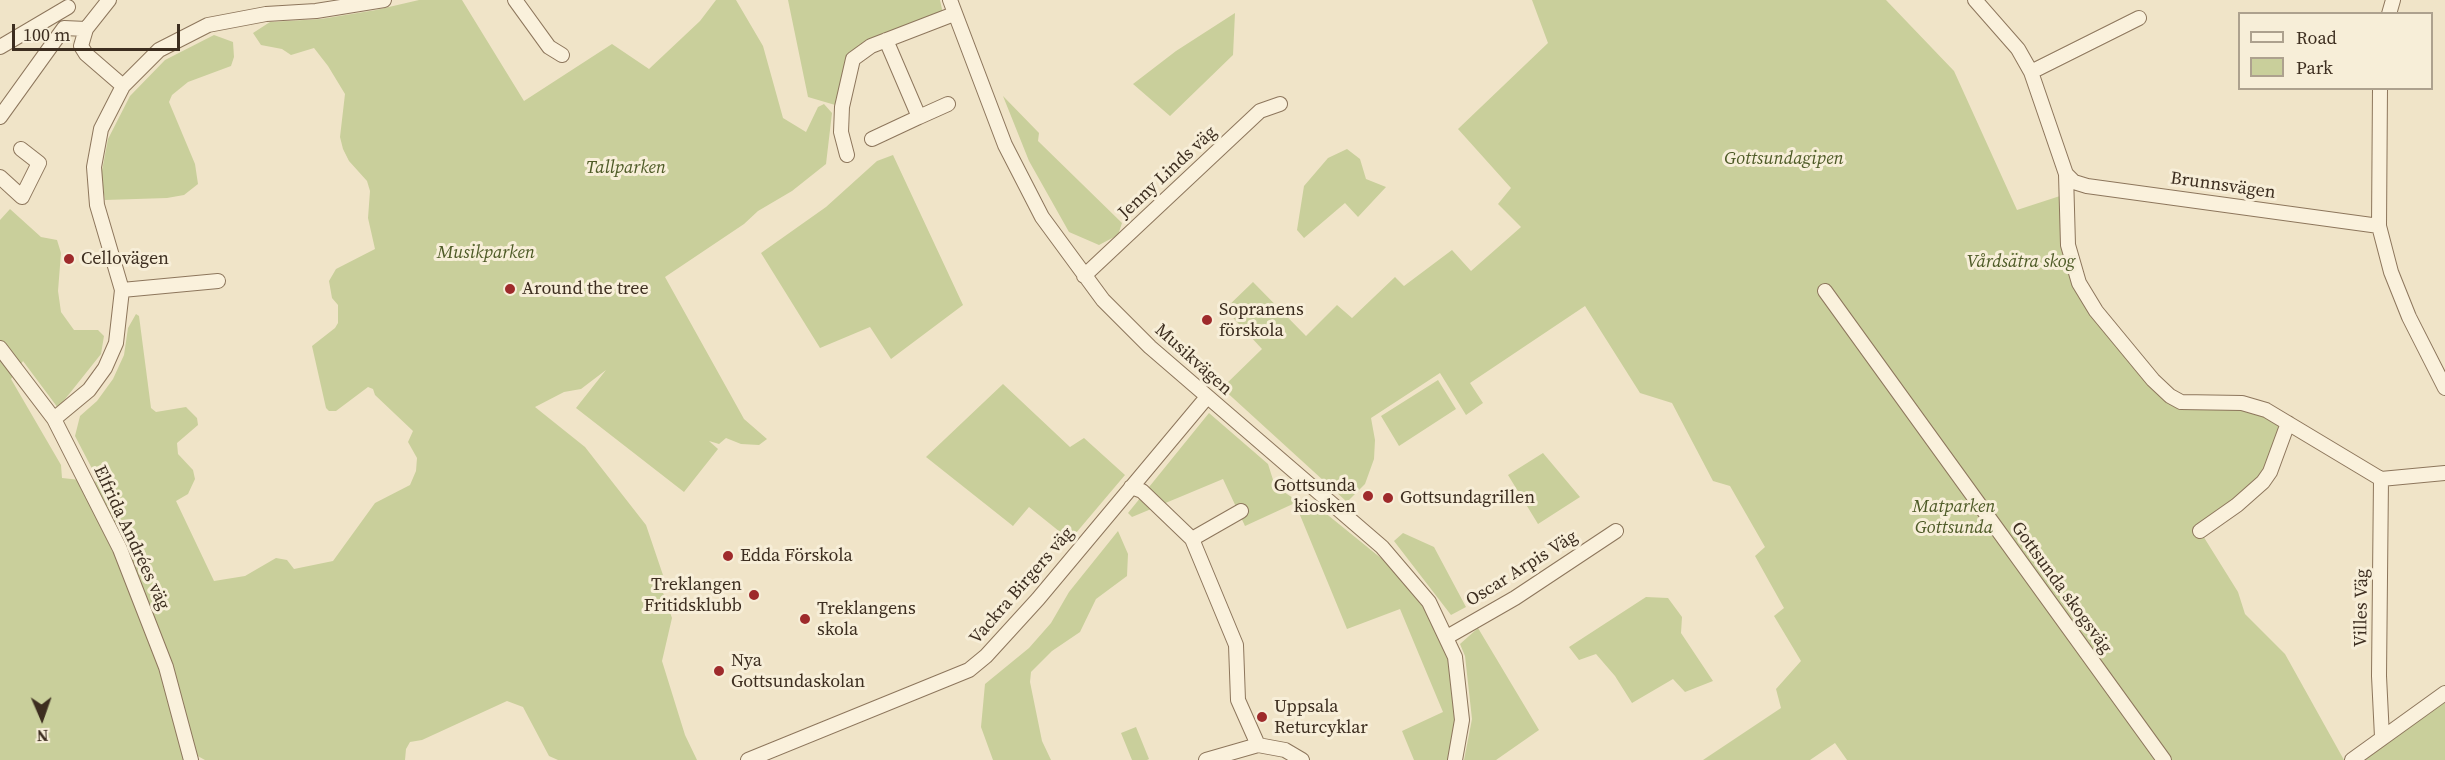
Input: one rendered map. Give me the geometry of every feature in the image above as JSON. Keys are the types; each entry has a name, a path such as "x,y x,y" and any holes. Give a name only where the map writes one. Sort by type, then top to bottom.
{"street":[{"path":"109,0 86,29 81,46 86,54 123,86"},
{"path":"54,419 89,390 105,368 116,343 122,290 98,205 94,166 101,129 123,86 159,50 208,26 266,14 316,11 384,0"},
{"path":"515,0 549,47 562,55"},
{"name":"Musikvägen","path":"950,0 1005,145 1042,217 1103,300 1150,347 1382,548 1413,579 1429,602 1448,637 1455,657 1462,720 1455,760"},
{"path":"1975,0 2018,49 2031,72 2066,174 2068,245 2079,283 2096,311 2153,380 2170,396 2181,402 2242,403 2266,410 2381,479 2445,472"},
{"path":"0,47 68,7"},
{"path":"847,155 842,124 850,64 861,51 954,14"},
{"path":"2031,72 2139,18"},
{"path":"0,117 64,28 86,29"},
{"path":"886,40 919,117"},
{"path":"2380,90 2379,226 2402,300 2445,388"},
{"path":"872,139 948,104"},
{"name":"Jenny Linds väg","path":"1084,276 1260,111 1280,104"},
{"path":"0,177 22,197 39,163 21,149"},
{"name":"Brunnsvägen","path":"2066,174 2074,182 2087,186 2379,226"},
{"path":"122,290 218,281"},
{"name":"Gottsunda skogsväg","path":"1825,291 2164,760"},
{"name":"Elfrida Andrées väg","path":"0,348 54,419 120,549 166,667 192,760"},
{"name":"Vackra Birgers väg","path":"748,760 969,670 986,656 1038,599 1207,397"},
{"path":"2200,531 2237,505 2263,482 2270,472 2288,423"},
{"name":"Villes Väg","path":"2381,479 2379,676 2382,737"},
{"path":"1131,487 1142,491 1192,539 1236,645 1238,700 1258,745"},
{"path":"1192,539 1241,511"},
{"name":"Oscar Arpis Väg","path":"1448,637 1515,598 1616,531"},
{"path":"2352,760 2445,693"},
{"path":"1206,760 1235,757 1258,745 1285,750 1302,760"}],"green space":[{"path":"419,0 462,0 524,101 612,44 649,69 700,21 716,0 736,0 763,46 783,118 806,132 818,107 824,104 832,113 826,164 792,191 758,211 744,224 665,277 744,419 767,439 759,445 741,444 726,438 719,444 709,441 718,449 684,492 576,408 606,370 581,389 564,392 535,407 585,447 646,525 665,581 662,590 672,618 662,661 685,735 697,760 558,760 549,756 523,707 507,701 422,740 410,742 406,749 405,760 205,760 183,748 185,760 0,760 0,220 10,209 41,237 57,240 61,253 58,291 61,312 74,330 98,330 104,336 101,354 58,408 23,361 11,379 61,465 62,478 99,482 75,436 80,416 97,401 113,379 124,355 128,328 136,314 139,316 151,408 156,412 186,407 197,418 198,425 177,443 178,454 193,470 195,479 188,494 176,501 214,581 245,576 276,558 287,560 294,569 333,561 375,503 410,485 416,471 417,458 408,442 413,431 375,395 373,389 368,387 336,411 329,411 326,408 312,346 338,323 338,305 332,298 329,281 336,269 375,249 368,218 370,191 367,181 349,161 343,149 340,137 345,94 328,66 314,48 291,55 282,49 261,45 253,33 270,22 321,19"},
{"path":"788,0 940,0 944,18 861,51 842,107 808,97"},
{"path":"1532,0 1886,0 1954,71 2017,210 2060,196 2074,272 2170,396 2242,403 2288,423 2270,472 2200,531 2238,592 2245,614 2285,654 2344,760 1847,760 1835,743 1810,760 1703,760 1781,708 1776,689 1801,661 1774,616 1784,608 1755,556 1765,547 1730,486 1713,481 1672,403 1640,393 1585,306 1470,383 1483,403 1466,415 1440,373 1371,418 1375,440 1374,459 1365,484 1347,502 1222,388 1262,349 1225,309 1253,282 1306,336 1337,305 1352,318 1395,277 1404,286 1452,250 1471,271 1521,227 1498,204 1511,188 1458,129 1548,43"},
{"path":"1235,13 1233,55 1170,116 1133,84 1176,51"},
{"path":"214,35 233,42 234,57 231,66 188,82 172,95 169,102 195,164 198,184 184,195 167,198 105,200 101,176 108,139 130,96 165,60"},
{"path":"1003,96 1039,133 1038,141 1122,223 1118,235 1099,245 1069,232 1029,161"},
{"path":"1347,149 1360,159 1366,179 1386,187 1358,217 1345,203 1304,238 1297,230 1304,186 1328,158"},
{"path":"893,155 963,305 891,359 870,327 820,348 761,253 826,207 877,161"},
{"path":"1438,380 1456,409 1399,446 1381,416"},
{"path":"1003,384 1070,447 1084,438 1125,475 1070,540 1029,507 1013,526 926,457"},
{"path":"1209,413 1268,464 1275,486 1293,498 1313,503 1387,563 1422,602 1448,658 1455,721 1448,760 1414,760 1402,731 1443,712 1400,609 1347,629 1295,503 1245,526 1223,479 1132,517 1128,513"},
{"path":"1543,453 1580,497 1538,524 1508,475"},
{"path":"1118,531 1128,554 1127,576 1096,599 1080,632 1052,651 1031,672 1030,682 1042,741 1051,760 993,760 981,727 985,684 1029,648 1051,623 1069,592"},
{"path":"1403,533 1434,547 1466,607 1451,615 1394,541"},
{"path":"1646,597 1668,598 1682,617 1681,633 1713,681 1685,692 1673,679 1632,703 1615,676 1596,654 1579,660 1569,647"},
{"path":"1478,628 1539,730 1496,760 1464,760 1472,719 1465,656 1460,644"},
{"path":"2445,697 2445,760 2352,760"},
{"path":"1136,727 1149,759 1147,760 1132,760 1121,733"}],"place":[{"name":"Cellovägen","path":"69,259"},
{"name":"Around the tree","path":"510,289"},
{"name":"Sopranens förskola","path":"1207,320"},
{"name":"Gottsunda kiosken","path":"1368,496"},
{"name":"Gottsundagrillen","path":"1388,498"},
{"name":"Edda Förskola","path":"728,556"},
{"name":"Treklangen Fritidsklubb","path":"754,595"},
{"name":"Treklangens skola","path":"805,619"},
{"name":"Nya Gottsundaskolan","path":"719,671"},
{"name":"Uppsala Returcyklar","path":"1262,717"}],"park label":[{"name":"Gottsundagipen","path":"1784,159"},
{"name":"Tallparken","path":"626,168"},
{"name":"Musikparken","path":"486,253"},
{"name":"Vårdsätra skog","path":"2021,262"},
{"name":"Matparken Gottsunda","path":"1954,517"}]}
